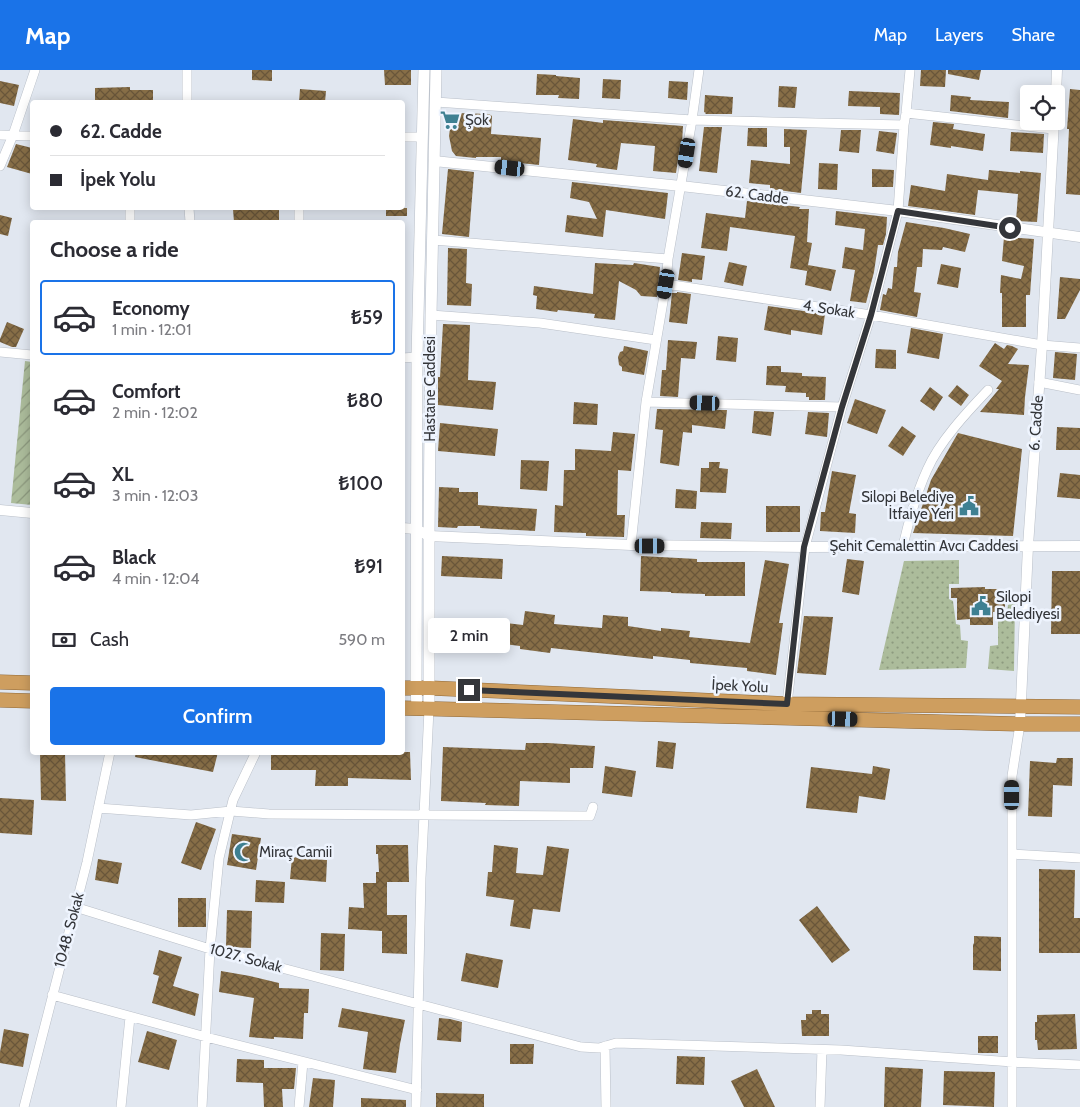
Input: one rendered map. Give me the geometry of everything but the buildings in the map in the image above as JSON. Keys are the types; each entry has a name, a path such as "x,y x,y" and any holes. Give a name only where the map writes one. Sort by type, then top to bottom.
{"highway":[{"path":"0,682 30,683"},
{"name":"İpek Yolu","path":"416,688 787,704 1080,707"},
{"path":"0,700 30,701"},
{"path":"405,708 1080,724"}],"main road":[{"name":"Hastane Caddesi","path":"423,708 416,688 416,529 417,357 424,70"},
{"name":"Hastane Caddesi","path":"416,688 429,536 430,315 436,70"}],"street":[{"path":"0,166 36,70"},
{"path":"187,70 187,100"},
{"path":"630,545 646,402 699,70"},
{"path":"787,704 804,547 842,407 871,315 898,211 910,70"},
{"path":"1056,85 1057,70"},
{"path":"436,102 692,120 904,125"},
{"path":"906,113 1020,122"},
{"name":"6. Cadde","path":"1020,724 1028,546 1042,345 1053,130"},
{"path":"0,135 30,136"},
{"path":"405,137 422,137"},
{"name":"62. Cadde","path":"434,161 681,186 898,211 1080,237"},
{"path":"433,240 668,259"},
{"name":"4. Sokak","path":"666,284 871,315 1042,345 1080,348"},
{"path":"430,315 540,323 656,340"},
{"path":"0,352 30,355"},
{"path":"405,358 417,357"},
{"path":"1038,382 1080,390"},
{"path":"903,546 912,509 928,468 946,438 988,390"},
{"path":"646,402 842,407"},
{"path":"0,510 30,513"},
{"name":"Şehit Cemalettin Avcı Caddesi","path":"405,528 416,529 429,536 630,545 804,547 1080,546"},
{"path":"416,1107 424,816 423,708"},
{"path":"1012,1107 1012,776 1020,724"},
{"name":"1048. Sokak","path":"24,1107 87,862 109,755"},
{"path":"202,1107 210,949 219,858 232,800 254,755"},
{"path":"98,808 191,816 230,811 269,814 590,816 593,807"},
{"path":"1012,854 1080,858"},
{"name":"1027. Sokak","path":"75,907 210,949 581,1047 599,1048 616,1043 822,1050 1080,1065"},
{"path":"52,995 206,1037 416,1090"},
{"path":"122,1107 130,1017"},
{"path":"604,1046 606,1107"},
{"path":"820,1107 822,1050"},
{"path":"299,1107 303,1062"}],"green space":[{"path":"25,361 30,362 30,505 11,503"},
{"path":"959,560 959,584 949,584 949,599 953,601 956,624 960,625 961,640 968,641 966,668 879,670 904,561"},
{"path":"1015,602 1014,671 988,669 990,646 998,645 998,616 1007,614 1008,605"}],"place":[{"name":"Şok","path":"450,120"},
{"name":"Silopi Belediye İtfaiye Yeri","path":"969,506"},
{"name":"Silopi Belediyesi","path":"981,606"},
{"name":"Miraç Camii","path":"244,852"}],"route":[{"path":"469,690 787,704 804,547 842,407 871,315 898,211 1010,228"}]}
